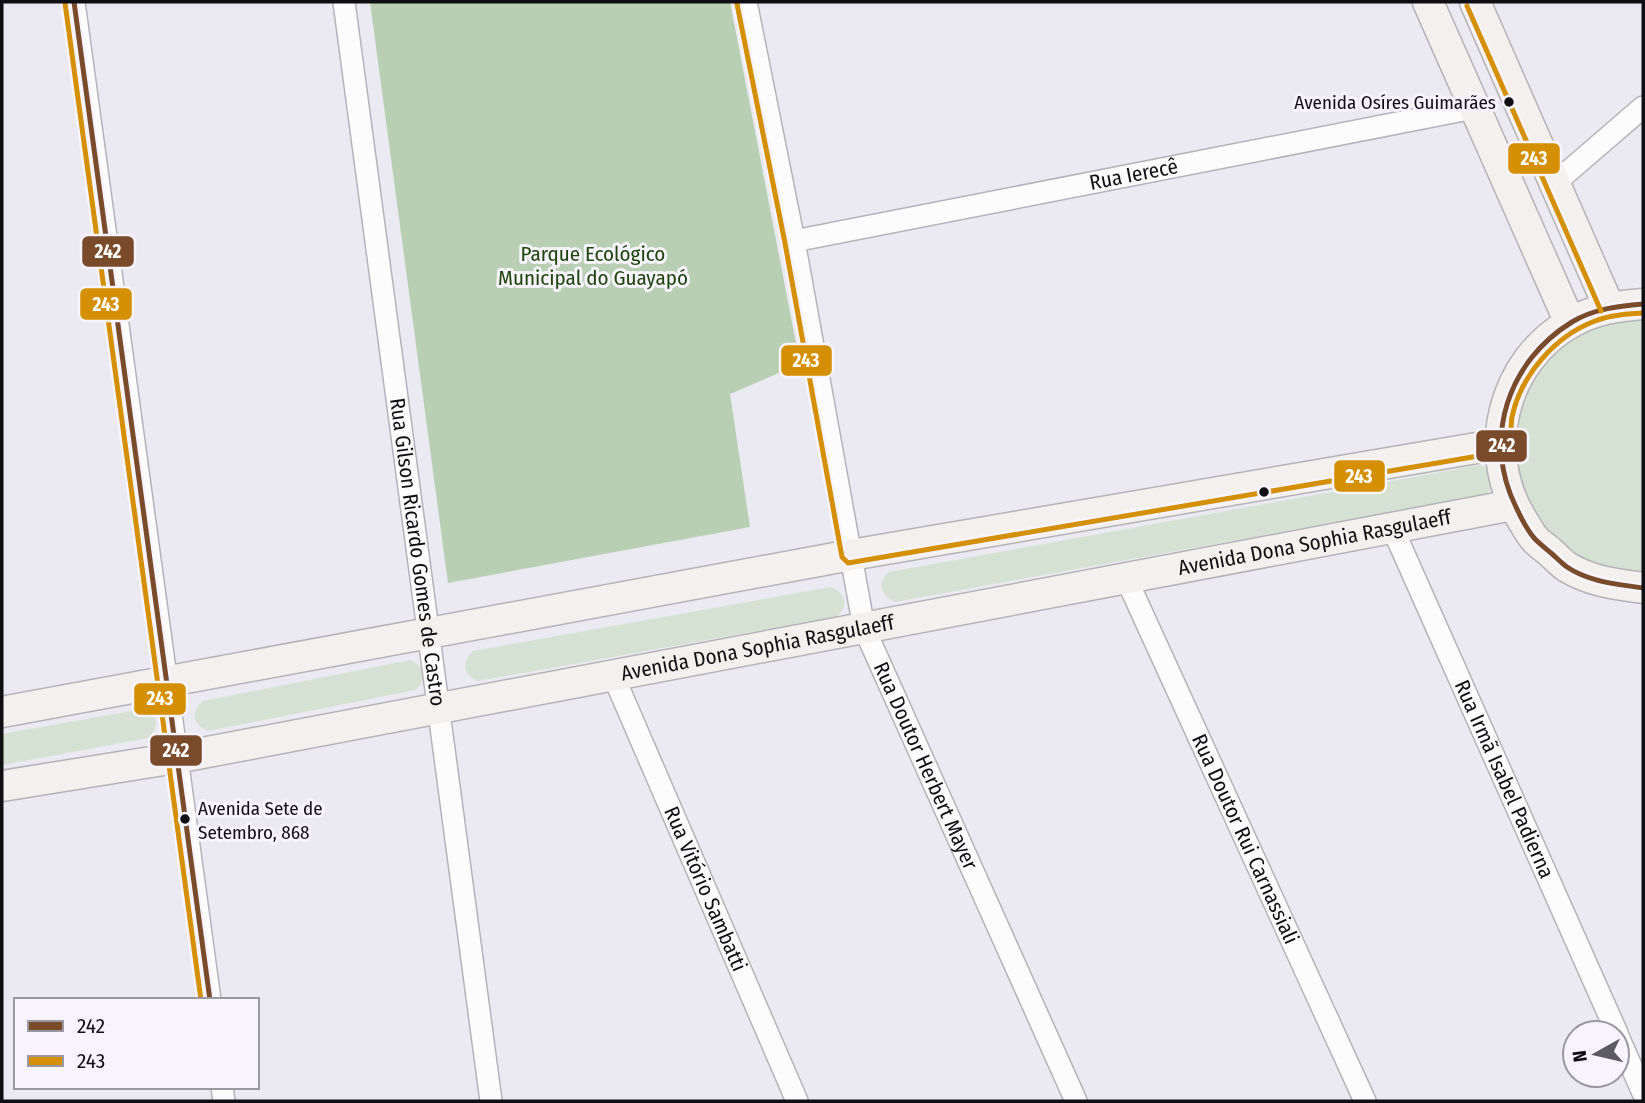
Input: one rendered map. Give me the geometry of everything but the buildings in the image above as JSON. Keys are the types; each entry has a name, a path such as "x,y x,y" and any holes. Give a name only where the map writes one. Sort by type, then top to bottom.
{"street":[{"path":"74,2 210,998"},
{"name":"Rua Gilson Ricardo Gomes de Castro","path":"344,2 491,1101"},
{"name":"Rua Doutor Herbert Mayer","path":"746,2 794,241 864,628 1076,1101"},
{"path":"1428,2 1570,323"},
{"path":"1475,2 1609,307"},
{"path":"1555,183 1643,107"},
{"name":"Rua Ierecê","path":"794,241 1474,108"},
{"path":"1643,304 1609,307 1589,314 1570,323 1541,346 1519,375 1505,408 1500,444 1503,475 1513,505 1535,539 1566,566 1604,583 1643,588"},
{"path":"2,712 851,555 1500,444"},
{"name":"Avenida Dona Sophia Rasgulaeff","path":"2,786 176,758 1513,505"},
{"name":"Rua Irmã Isabel Padierna","path":"1392,527 1611,1019"},
{"name":"Rua Doutor Rui Carnassiali","path":"1126,578 1365,1101"},
{"name":"Rua Vitório Sambatti","path":"613,676 797,1101"},
{"name":"Rua Irmã Isabel Padierna","path":"1631,1065 1643,1093"}],"green space":[{"name":"Parque Ecológico Municipal do Guayapó","path":"370,2 730,2 800,364 730,394 750,527 448,583"},
{"path":"1643,304 1643,588 1604,583 1513,505 1500,445 1541,346"},
{"path":"1480,465 1489,471 1493,478 1493,483 1485,495 895,602 883,593 883,580 889,572"},
{"path":"831,587 843,596 844,600 843,609 836,617 478,681 469,675 465,668 473,651"},
{"path":"410,660 422,669 423,673 422,682 415,690 208,731 196,722 196,709 203,701"},
{"path":"143,709 155,718 156,722 155,730 148,738 2,765 2,734"}],"transit line":[{"name":"242","path":"74,2 210,998"},
{"name":"243","path":"65,3 201,998"},
{"name":"243","path":"737,4 785,243 842,557 848,563 1502,452 1508,446 1512,417 1523,386 1554,347 1566,336 1595,321 1643,313"},
{"name":"243","path":"1467,6 1601,311"},
{"name":"242","path":"1643,304 1606,309 1580,318 1550,338 1531,358 1517,380 1507,404 1501,455 1506,481 1516,507 1537,541 1565,565 1584,576 1643,588"}],"place":[{"name":"Avenida Osíres Guimarães","path":"1509,102"},
{"name":"Avenida Sete de Setembro, 868","path":"185,819"}]}
